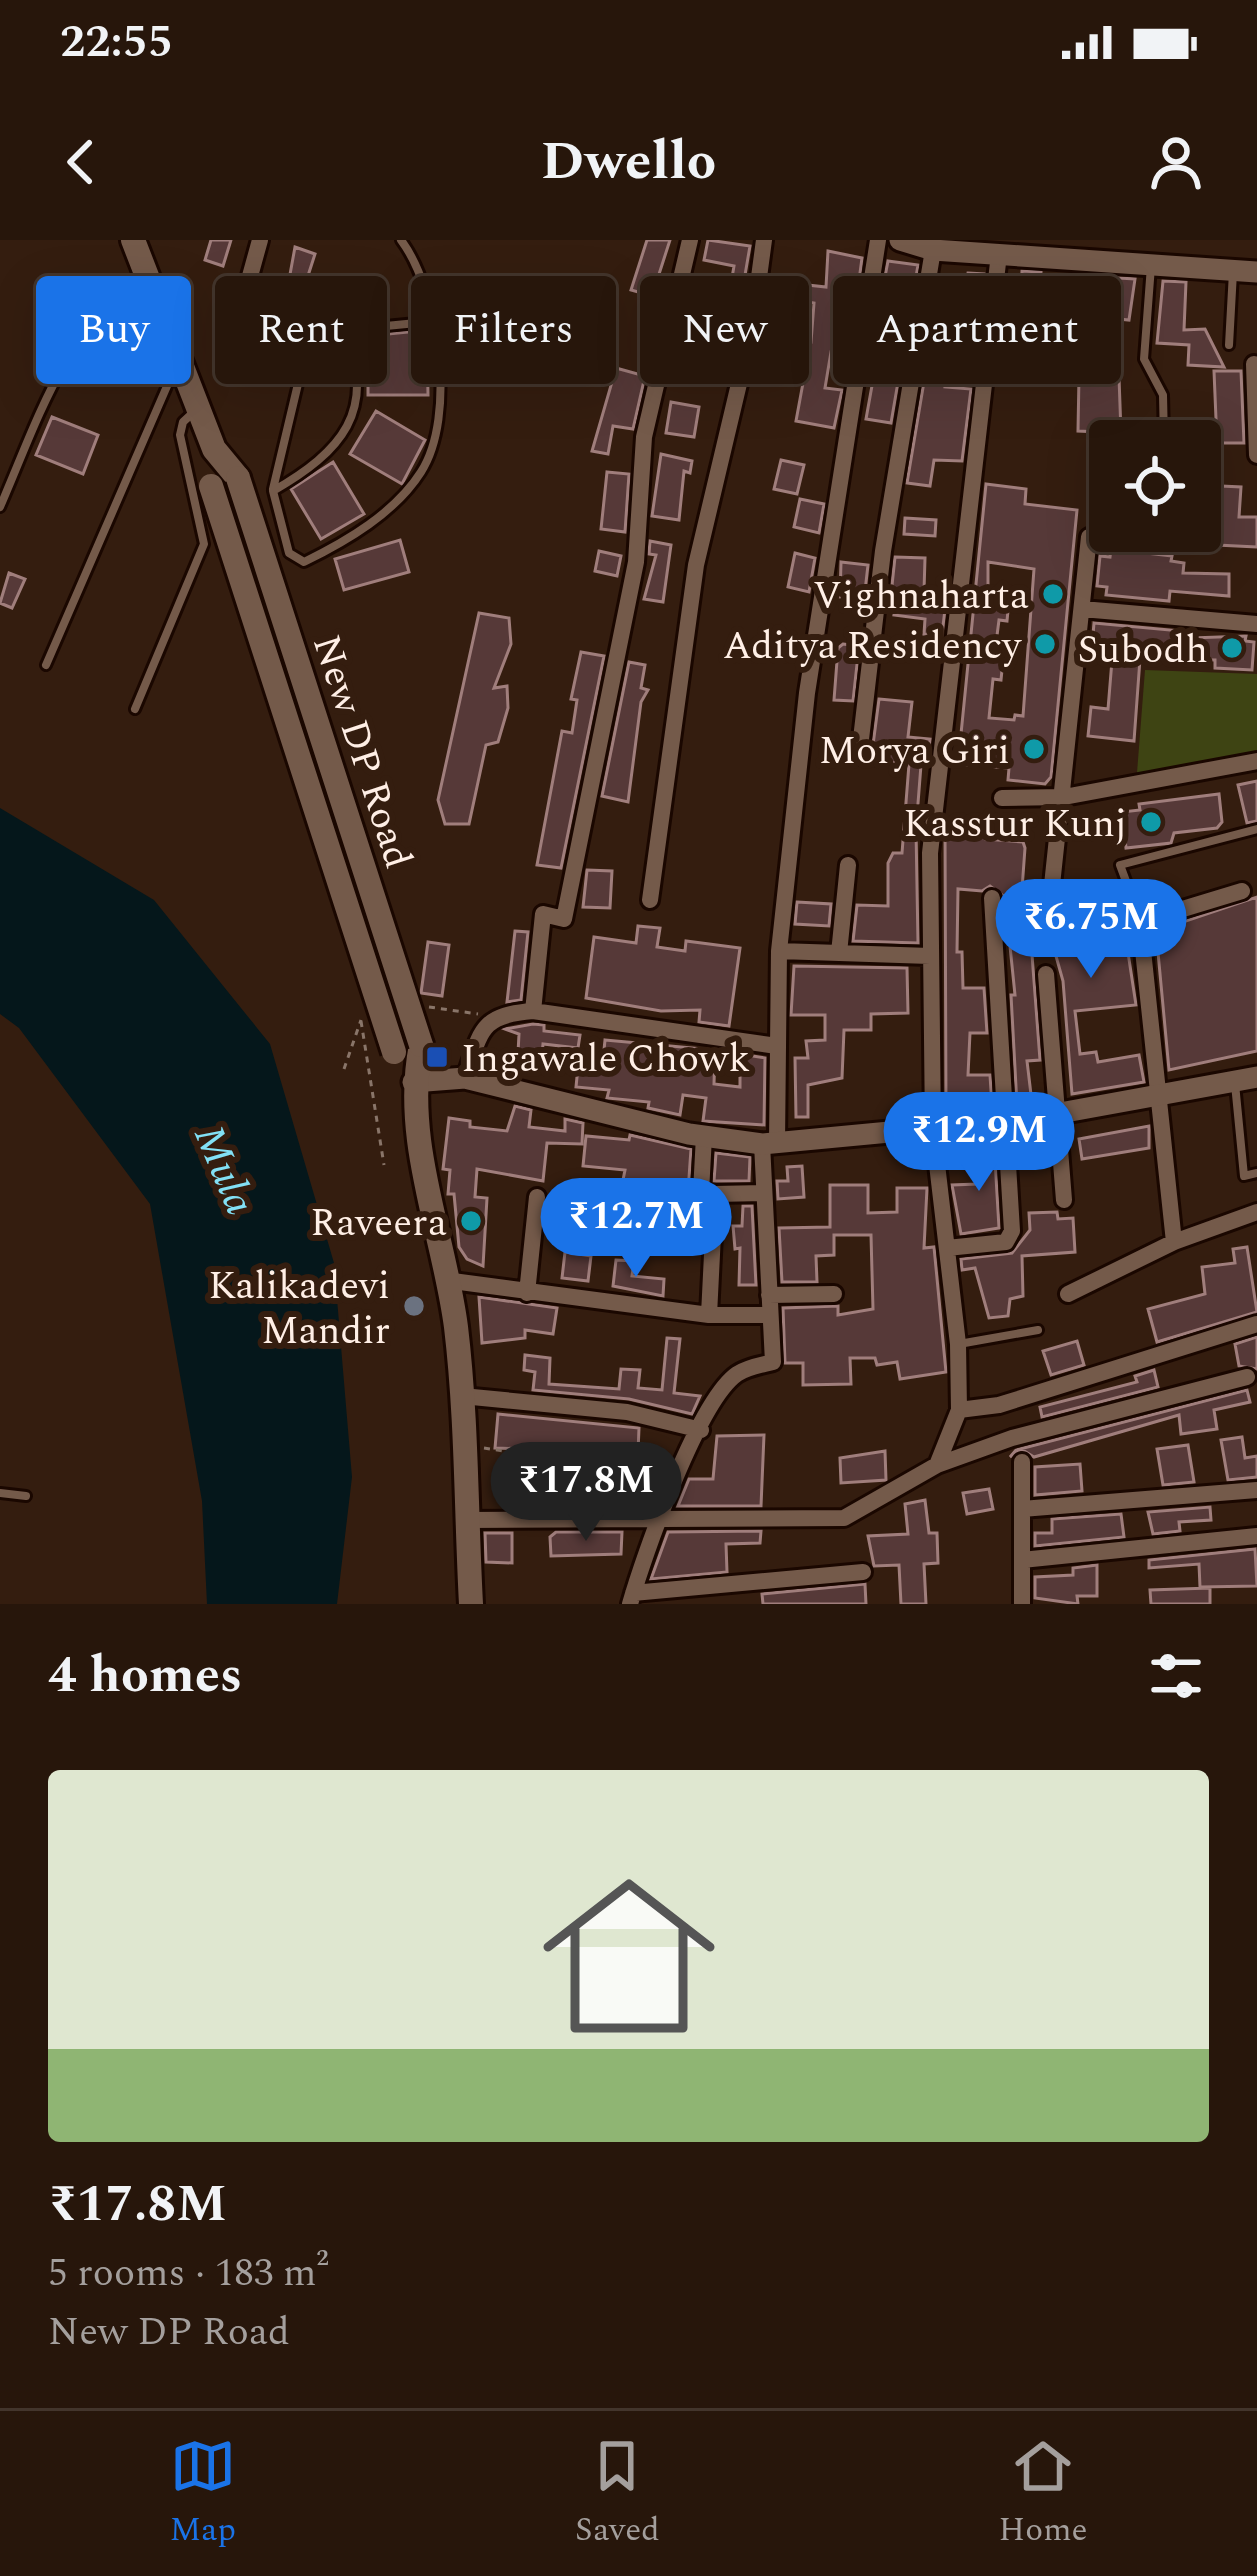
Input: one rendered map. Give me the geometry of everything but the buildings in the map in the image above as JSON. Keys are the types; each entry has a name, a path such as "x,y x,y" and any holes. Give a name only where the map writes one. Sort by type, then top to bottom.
{"main road":[{"name":"New DP Road","path":"133,240 147,274"},
{"name":"New DP Road","path":"191,380 214,449 212,486 394,1052 413,1082"},
{"name":"New DP Road","path":"214,449 238,478 421,1045 413,1082 462,1396 471,1604"}],"street":[{"path":"250,276 260,240"},
{"path":"532,1011 543,914 564,920 636,562 644,437 690,240"},
{"path":"650,900 696,566 752,329 764,240"},
{"path":"863,1572 632,1599 658,1520 716,1395 737,1374 772,1362 764,1193 778,1046 779,950 807,693 878,240"},
{"path":"900,240 933,250 1257,272"},
{"path":"859,756 883,551 933,250"},
{"path":"937,1466 959,1410 958,1344 933,1130 930,853 999,254"},
{"path":"1254,364 1257,455"},
{"path":"1052,885 1089,537"},
{"path":"1082,609 1257,624"},
{"path":"1001,798 1064,796 1257,761"},
{"path":"839,953 848,865"},
{"path":"1140,922 1242,891"},
{"path":"947,1248 1010,1238 992,898"},
{"path":"1133,901 1140,922 1174,1242"},
{"path":"779,950 930,956"},
{"path":"1046,974 1064,1200"},
{"path":"465,1078 482,1029 498,1013 532,1011 778,1046"},
{"path":"413,1082 465,1078 704,1136 770,1143 1004,1122 1246,1080"},
{"path":"704,1136 701,1192 764,1193"},
{"path":"709,1316 715,1194"},
{"path":"526,1293 537,1197"},
{"path":"1068,1294 1174,1242 1257,1212"},
{"path":"445,1280 709,1316 770,1315"},
{"path":"769,1294 834,1294"},
{"path":"959,1410 999,1405 1257,1324"},
{"path":"466,1520 844,1518 937,1466 1012,1438 1247,1377"},
{"path":"462,1396 627,1412 701,1430"},
{"path":"1022,1462 1022,1604"},
{"path":"1022,1509 1257,1490"},
{"path":"1022,1560 1257,1536"}],"lane":[{"path":"401,240 417,276"},
{"path":"1151,265 1144,359 1163,395 1164,420"},
{"path":"1229,345 1233,271"},
{"path":"0,508 61,372 107,303 147,274"},
{"path":"46,665 169,384"},
{"path":"298,384 273,491 290,553 304,562 394,504 423,470 436,429 436,384"},
{"path":"273,491 334,449 348,431 354,384"},
{"path":"134,709 204,544 180,435 183,422 200,406"},
{"path":"1133,901 1120,865 1257,829"},
{"path":"1246,1080 1244,1176 1257,1173"},
{"path":"958,1344 1038,1330"},
{"path":"0,1493 26,1496"}],"path":[{"path":"361,1019 384,1165"},
{"path":"464,1445 633,1468 676,1481"}],"green space":[{"path":"1145,670 1257,674 1257,754 1137,773"}],"water":[{"name":"Mula","path":"0,808 154,900 270,1044 334,1263 352,1477 337,1604 207,1604 202,1501 150,1204 19,1028 0,1014"}],"place":[{"name":"Vighnaharta","path":"1053,594"},
{"name":"Aditya Residency","path":"1045,644"},
{"name":"Subodh","path":"1232,648"},
{"name":"Morya Giri","path":"1034,749"},
{"name":"Kasstur Kunj","path":"1151,822"},
{"name":"Ingawale Chowk","path":"437,1057"},
{"name":"Raveera","path":"471,1221"},
{"name":"Kalikadevi Mandir","path":"414,1306"}]}
